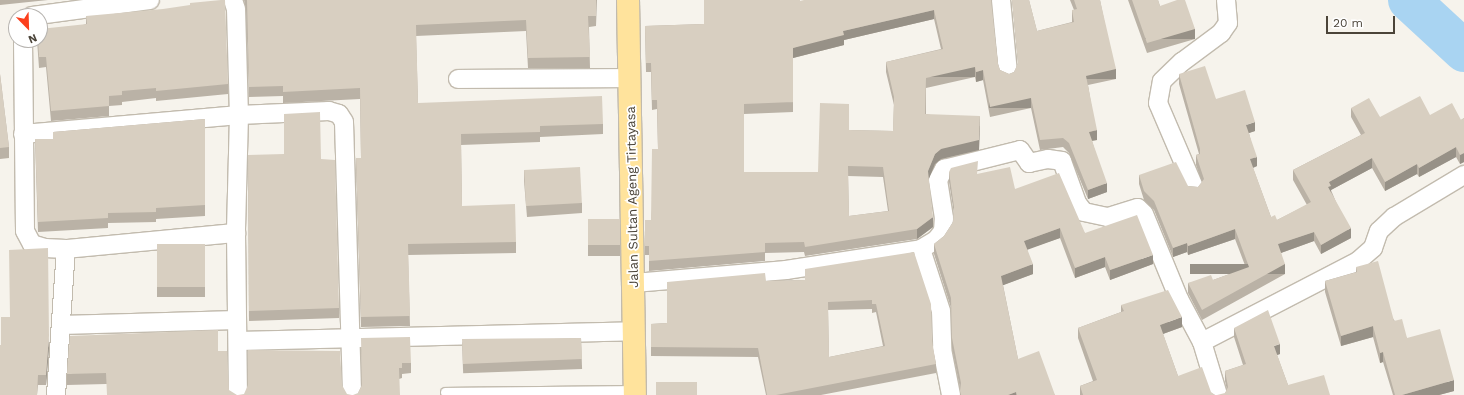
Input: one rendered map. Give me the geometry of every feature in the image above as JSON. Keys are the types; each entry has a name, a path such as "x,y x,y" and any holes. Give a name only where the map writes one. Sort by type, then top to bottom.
{"main road":[{"name":"Jalan Sultan Ageng Tirtayasa","path":"628,0 631,78 635,393"}],"street":[{"path":"48,14 150,0"},
{"path":"233,0 236,9 239,115 236,233 238,395"},
{"path":"1001,0 1008,73"},
{"path":"1194,188 1158,102 1162,81 1228,23 1226,0"},
{"path":"23,48 25,231 32,244 45,248 66,249 236,233"},
{"path":"458,79 631,78"},
{"path":"23,134 239,115 329,111 339,114 344,122 352,395"},
{"path":"634,283 786,270 921,249 936,240 943,231 944,218 938,180 944,169 1015,150 1022,152 1029,163 1058,158 1064,165 1077,203 1084,212 1108,217 1138,208 1144,214 1179,299 1202,342 1218,395"},
{"path":"1202,342 1358,262 1372,248 1378,231 1394,217 1464,175"},
{"path":"56,395 66,249"},
{"path":"921,249 941,311 942,349 951,395"},
{"path":"61,325 238,320"},
{"path":"238,341 635,332"}],"lane":[{"path":"445,392 635,393"}],"building":[{"path":"225,0 228,84 156,91 156,88 122,91 122,95 109,96 109,106 51,111 46,57 39,57 38,48 48,48 48,28 87,24 86,16 163,9 190,5 190,3"},
{"path":"247,0 596,0 596,16 588,16 590,57 528,58 526,20 416,25 418,103 602,96 603,124 540,126 540,132 461,134 462,206 515,204 516,242 408,244 410,316 361,317 356,158 361,158 360,88 283,92 283,86 249,87"},
{"path":"704,0 991,0 998,64 1000,70 1009,74 1014,72 1018,63 1012,0 1029,0 1037,31 1074,22 1072,10 1077,9 1074,0 1100,0 1116,69 1086,76 1097,130 1089,132 1107,183 1088,190 1069,143 1063,138 1040,140 1031,98 990,107 983,70 976,72 975,67 926,78 925,114 980,116 979,140 941,149 935,154 928,171 933,217 917,229 805,247 804,242 765,243 765,252 649,261 649,246 645,246 645,220 651,220 652,149 658,149 657,100 652,100 651,63 646,63 645,26 704,24","holes":["934,10 943,49 886,62 894,97 893,131 849,130 849,104 820,103 818,172 744,172 744,104 793,102 793,48 844,35 843,31","848,166 883,167 889,211 849,216"]},
{"path":"1132,0 1158,0 1160,6 1177,0 1185,0 1195,29 1147,43"},
{"path":"1205,66 1216,99 1245,90 1255,122 1246,125 1257,157 1250,159 1271,217 1275,215 1277,220 1311,202 1293,170 1365,133 1351,108 1369,98 1380,117 1420,96 1430,115 1452,103 1461,120 1464,118 1464,153 1460,155 1456,147 1419,168 1417,164 1385,182 1372,158 1329,182 1331,186 1328,187 1351,228 1321,245 1314,232 1278,244 1285,264 1202,310 1188,283 1211,275 1213,280 1249,267 1235,229 1188,246 1187,243 1173,248 1154,201 1144,191 1139,175 1176,162 1188,186 1198,187 1204,179 1196,155 1200,154 1200,149 1179,74"},
{"path":"0,74 9,147 0,148"},
{"path":"320,112 321,159 335,160 339,308 249,311 248,155 284,154 284,114"},
{"path":"205,119 205,205 156,208 156,212 108,213 108,218 38,222 35,139 53,139 53,132"},
{"path":"978,161 977,174 1010,167 1015,189 1059,173 1085,233 1137,215 1153,255 1110,270 1105,257 1075,268 1060,228 1024,241 1033,264 1001,276 1018,359 1039,351 1055,395 1017,395 1016,392 1008,395 961,395 961,383 952,338 951,298 934,244 944,236 953,222 954,207 949,172 951,168"},
{"path":"580,167 582,203 526,206 524,170"},
{"path":"588,219 620,219 620,245 588,245"},
{"path":"157,244 205,244 205,287 157,287"},
{"path":"48,248 49,336 46,375 38,375 37,395 0,395 1,317 10,317 9,250"},
{"path":"914,252 931,304 932,341 936,364 776,395 767,395 758,348 651,347 651,324 667,323 667,282 765,273 766,281 805,280 805,269","holes":["872,300 872,304 876,304 885,346 829,357 828,302"]},
{"path":"1378,261 1394,321 1402,319 1407,338 1440,329 1454,380 1402,395 1395,395 1383,352 1380,353 1373,326 1341,336 1325,281 1357,272 1356,267"},
{"path":"1168,290 1182,317 1160,325 1178,376 1202,367 1211,392 1215,395 1083,395 1080,386 1097,380 1078,328 1124,311 1121,305"},
{"path":"1268,310 1280,344 1274,346 1288,385 1324,375 1330,395 1217,395 1225,393 1228,387 1225,371 1246,364 1234,328"},
{"path":"218,330 218,351 227,351 229,390 237,395 107,395 106,373 67,374 70,336"},
{"path":"410,337 411,363 402,363 402,368 399,368 400,395 353,395 358,393 362,385 361,338"},
{"path":"581,338 582,359 463,364 462,339"},
{"path":"248,350 340,351 342,385 347,394 352,395 238,395 244,394 248,385"},
{"path":"656,382 697,382 697,395 656,395"}],"waterway":[{"path":"1409,0 1464,51"}]}
